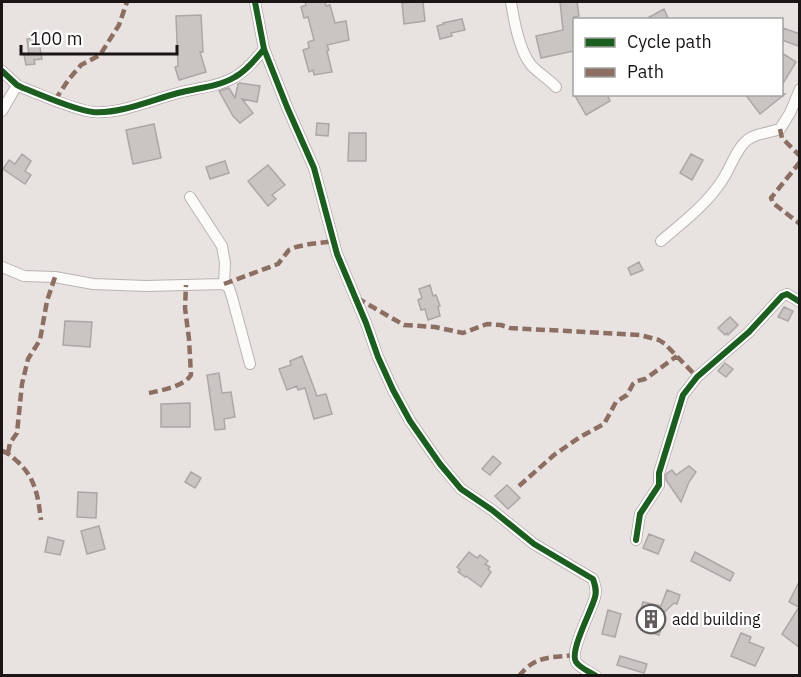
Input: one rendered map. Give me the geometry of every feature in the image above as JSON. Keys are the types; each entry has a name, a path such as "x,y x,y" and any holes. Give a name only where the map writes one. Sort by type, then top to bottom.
{"street":[{"path":"255,2 264,49 314,168 337,254 393,390 410,421 440,465 462,489 534,544 593,579 596,597 574,655 577,662 596,675"},
{"path":"511,2 518,34 527,59 556,87"},
{"path":"2,71 17,85 66,104 92,112 117,110 225,82 242,72 264,49"},
{"path":"2,111 17,85"},
{"path":"661,241 684,222 717,187 746,142 780,129 800,89"},
{"path":"190,197 222,246 225,263 224,284"},
{"path":"2,267 24,276 55,277 93,284 146,286 224,284 229,288 232,297 249,364"},
{"path":"636,540 640,514 659,486 658,473 683,395 697,377 749,332 782,296 787,294 800,302"}],"building":[{"path":"305,2 325,2 326,6 330,5 335,23 346,21 349,40 327,45 332,72 314,75 313,70 309,72 303,50 309,48 308,42 314,40 308,17 304,18 301,7 306,5"},
{"path":"423,2 425,21 404,24 402,3"},
{"path":"560,2 577,2 579,16 573,18 573,51 541,58 536,36 563,30"},
{"path":"664,9 668,18 648,18"},
{"path":"201,15 203,52 200,52 206,72 179,80 175,67 178,66 176,16"},
{"path":"462,19 465,30 451,33 452,36 440,39 437,26"},
{"path":"783,28 800,34 798,46 783,40"},
{"path":"38,37 42,59 34,60 35,64 26,65 24,55 29,55 27,39"},
{"path":"783,54 796,62 783,83"},
{"path":"240,83 260,86 257,102 242,99 253,113 240,123 233,116 219,91 229,88 235,98"},
{"path":"575,96 608,96 610,101 586,115"},
{"path":"746,96 782,96 760,114"},
{"path":"317,123 329,124 328,136 316,135"},
{"path":"154,124 161,158 133,164 126,130"},
{"path":"349,133 366,133 366,161 348,161"},
{"path":"22,154 31,161 25,171 31,175 25,184 3,169 9,160 15,164"},
{"path":"691,154 703,160 692,180 680,173"},
{"path":"225,161 229,173 210,179 206,167"},
{"path":"268,165 285,185 272,195 276,199 268,206 248,181"},
{"path":"639,262 643,270 631,275 628,268"},
{"path":"430,285 433,296 436,295 440,306 438,307 440,316 428,320 425,309 421,310 418,300 422,298 419,289"},
{"path":"784,307 793,311 788,321 778,317"},
{"path":"730,317 738,325 728,335 727,333 725,335 718,328"},
{"path":"65,321 92,322 90,347 63,345"},
{"path":"302,356 317,396 326,394 332,414 314,419 305,388 298,390 297,386 287,390 279,369 291,365 290,361"},
{"path":"725,363 733,369 726,377 718,371"},
{"path":"219,373 222,393 231,392 235,417 224,419 225,429 215,430 207,375"},
{"path":"190,403 190,427 161,427 161,404"},
{"path":"493,456 501,463 490,475 482,469"},
{"path":"689,466 696,472 681,502 666,480 666,474 672,470 676,475"},
{"path":"191,472 201,478 195,488 185,482"},
{"path":"507,485 520,498 508,509 495,496"},
{"path":"78,492 97,493 96,518 77,517"},
{"path":"99,526 105,549 87,554 81,531"},
{"path":"649,534 664,540 658,554 643,548"},
{"path":"48,537 64,541 60,555 45,552"},
{"path":"469,552 477,558 480,555 488,561 485,564 490,567 488,569 491,572 481,587 458,572 460,570 457,567"},
{"path":"695,552 734,573 730,581 691,561"},
{"path":"800,580 800,648 782,634 799,607 789,602"},
{"name":"add building","path":"667,590 680,595 677,604 674,603 655,621 663,623 659,635 641,630 645,617 639,616 643,602 661,606"},
{"path":"608,610 621,614 615,637 602,634"},
{"name":"add building","path":"741,633 751,637 749,642 764,648 755,666 731,656"},
{"path":"620,656 647,664 644,673 617,665"}],"marked path":[{"path":"55,100 81,65 100,55 119,25 127,2"},
{"path":"780,129 782,138 800,156"},
{"path":"800,162 771,198 773,203 800,224"},
{"path":"224,284 278,264 289,250 296,247 335,241"},
{"path":"8,453 10,443 17,433 22,384 28,359 40,340 47,301 55,277"},
{"path":"149,393 178,385 191,375 185,308 186,285"},
{"path":"357,298 404,325 435,327 463,333 487,324 510,328 640,335 665,344 697,377"},
{"path":"519,486 554,455 604,424 616,402 627,395 633,384 645,379 677,356"},
{"path":"2,451 9,454 29,475 37,496 41,520"},
{"path":"519,676 531,664 538,661 551,657 574,655"}],"cycle path":[{"path":"255,2 264,49 314,168 337,254 393,390 410,421 461,489 492,510 534,544 593,579 595,597 578,640 575,657 578,664 596,676"},
{"path":"2,71 23,88 77,108 104,112 125,109 228,80 247,68 264,49"},
{"path":"636,540 640,514 659,485 659,473 683,395 697,377 749,332 782,296 787,294 800,302"}],"place":[{"name":"add building","path":"651,619"}]}
